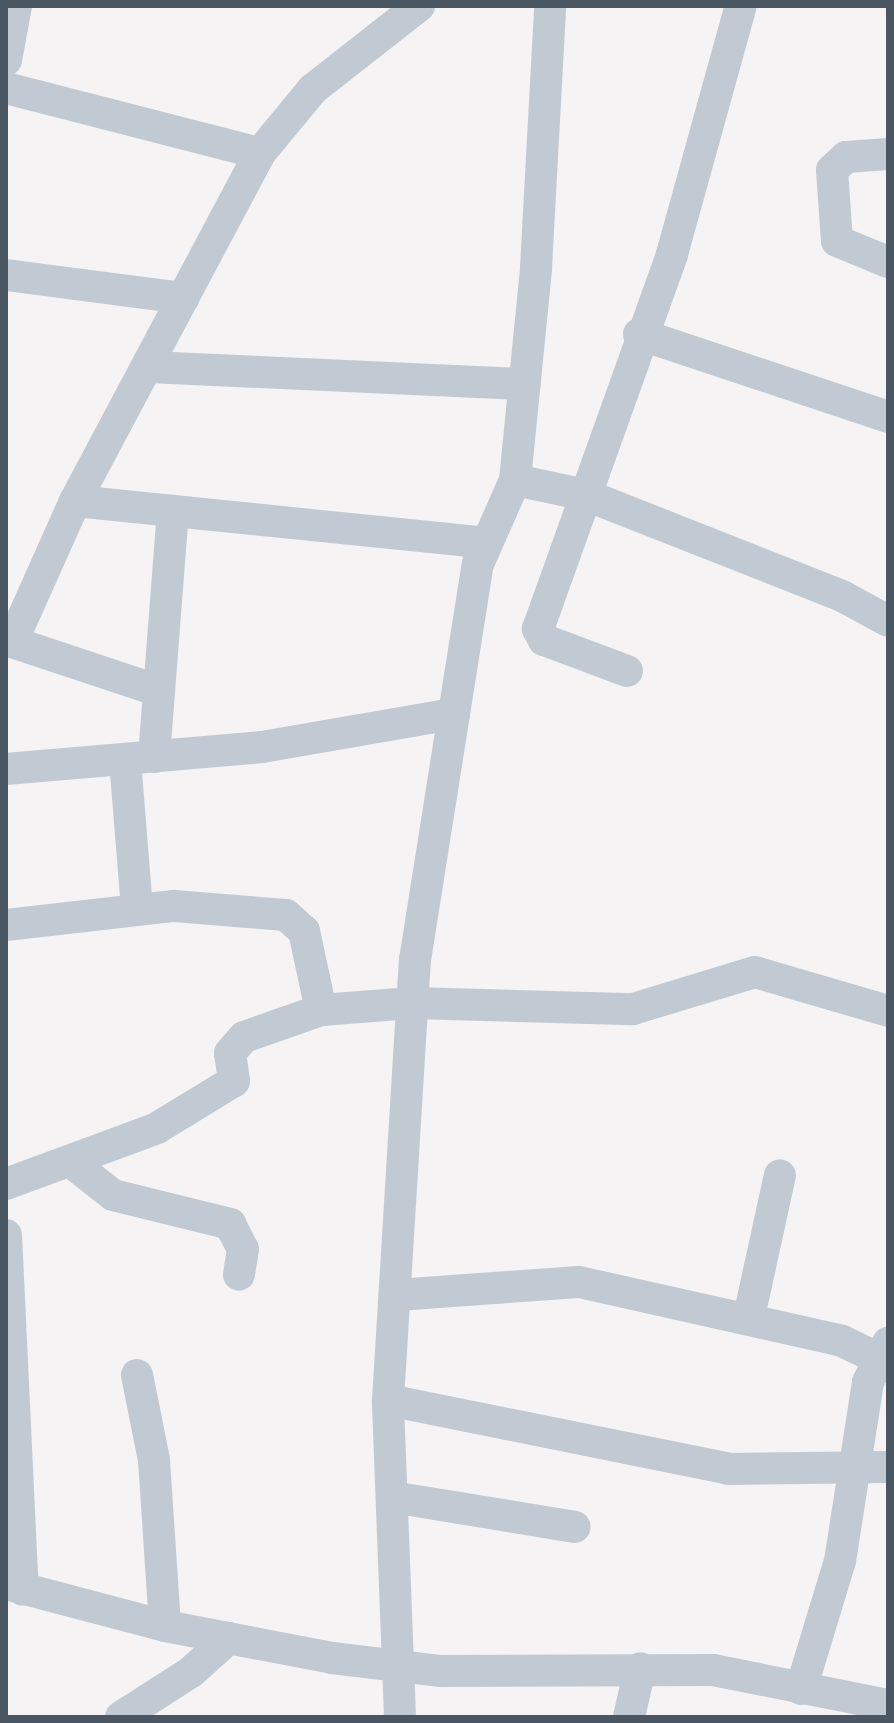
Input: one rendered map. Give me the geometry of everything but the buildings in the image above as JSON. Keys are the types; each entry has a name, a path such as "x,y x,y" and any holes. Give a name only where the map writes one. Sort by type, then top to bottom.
{"street":[{"path":"6,60 16,6"},
{"path":"156,690 9,641 75,501 149,367 260,153 313,89 419,6"},
{"path":"400,1717 388,1400 397,1295 412,1003 454,714 485,543 515,480 525,384 550,6"},
{"path":"627,671 544,640 538,629 639,334 677,239 741,6"},
{"path":"6,88 260,153"},
{"path":"888,154 846,157 832,170 837,241 888,262"},
{"path":"6,275 184,298"},
{"path":"639,334 888,417"},
{"path":"149,367 525,384"},
{"path":"515,480 586,495 842,596 888,621"},
{"path":"75,501 485,543"},
{"path":"137,908 139,758 156,690 170,600 173,511"},
{"path":"6,769 262,747 454,714"},
{"path":"6,925 137,908 286,915 304,931 321,1010"},
{"path":"6,1184 157,1128 234,1081 230,1053 244,1037 321,1010 412,1003 633,1009 755,972 888,1011"},
{"path":"71,1162 113,1195 230,1224 243,1249 239,1275"},
{"path":"749,1317 780,1175"},
{"path":"6,1235 14,1587 165,1626 441,1671 713,1670 801,1689 853,1708 888,1705"},
{"path":"397,1295 469,1285 579,1282 749,1317 885,1355 868,1382 873,1468 840,1561 801,1689"},
{"path":"137,1375 154,1460 165,1626"},
{"path":"388,1400 729,1469 873,1468"},
{"path":"392,1497 575,1527"},
{"path":"121,1717 191,1672 229,1638"},
{"path":"629,1717 640,1668"}]}
